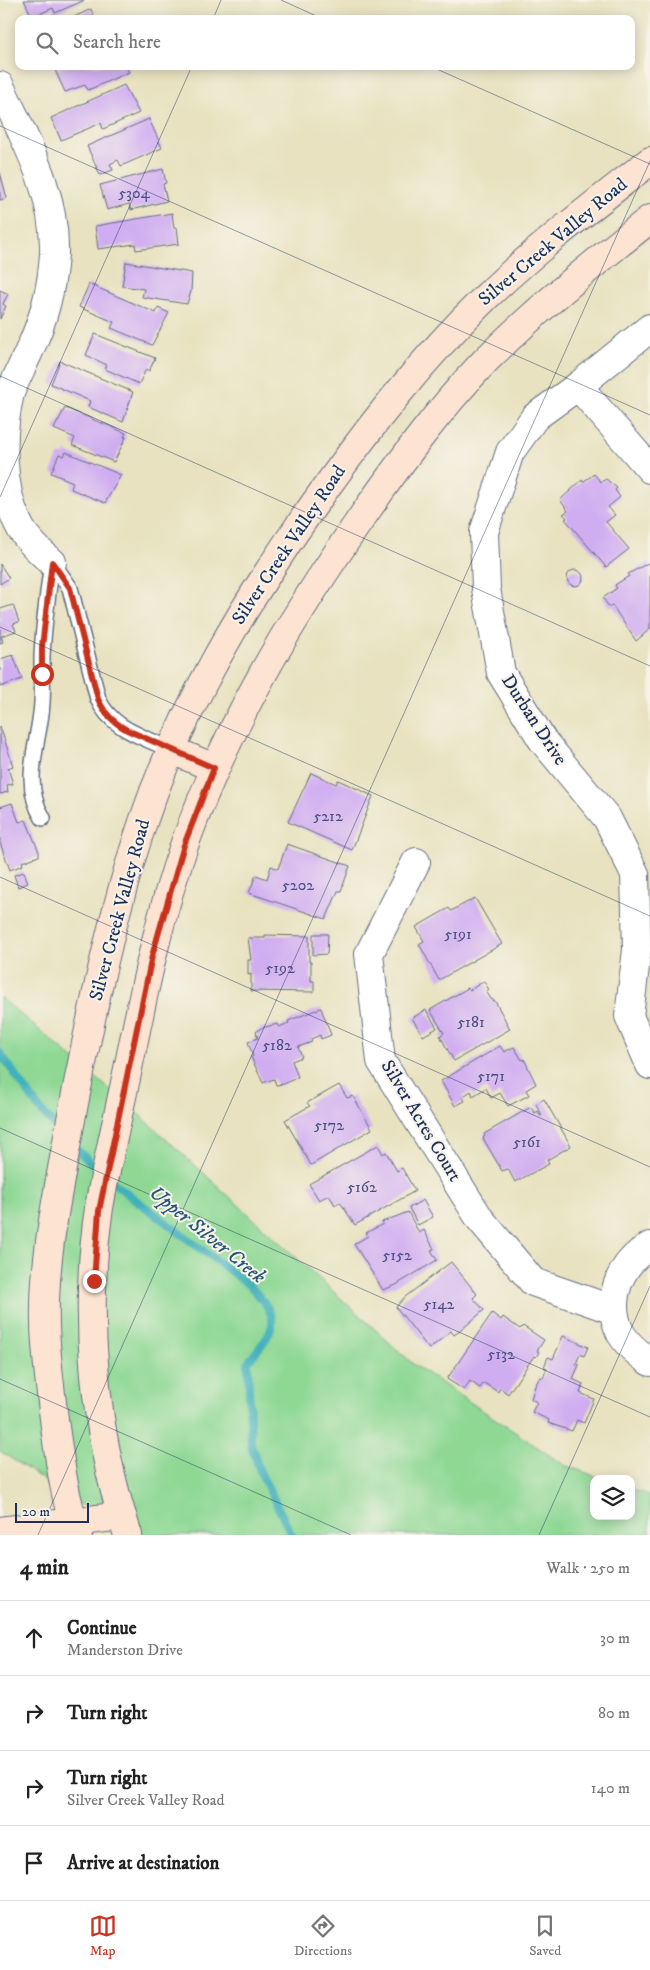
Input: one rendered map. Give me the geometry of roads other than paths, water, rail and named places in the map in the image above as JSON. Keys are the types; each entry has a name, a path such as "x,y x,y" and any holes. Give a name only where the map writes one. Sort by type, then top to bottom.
{"main road":[{"name":"Silver Creek Valley Road","path":"76,1529 58,1446 47,1367 45,1323 48,1258 84,1053 109,938 144,819 172,750 197,694 256,589 360,438 433,351 519,266 650,161"},
{"path":"0,1531 125,1526 112,1481 100,1418 93,1354 94,1281 99,1211 152,956 166,901 184,845 214,768 257,680 317,582 410,448 477,370 512,335 598,260 650,219"},
{"path":"172,750 214,768"}],"street":[{"path":"0,86 40,173 47,193 52,214 54,242 45,308 31,348 11,392 2,432 4,486 12,512 31,542 52,562"},
{"name":"Durban Drive","path":"650,328 536,417 510,452 484,532 486,589 501,673 543,741 607,818 635,874 637,950 629,1016 650,1065"},
{"path":"578,386 650,469"},
{"name":"Silver Acres Court","path":"416,862 369,954 381,1061 480,1218 533,1282 614,1310"},
{"path":"650,1246 636,1253 620,1275 614,1297 614,1310 620,1332 632,1349 650,1362"}],"lane":[{"path":"52,562 70,588 98,699 104,711 114,722 127,730 172,750"},
{"path":"43,818 34,798 31,780 41,715 42,647 52,562"}],"waterway":[{"name":"Upper Silver Creek","path":"0,1053 38,1107 61,1133"},
{"name":"Upper Silver Creek","path":"72,1145 100,1171"},
{"name":"Upper Silver Creek","path":"111,1181 250,1286 268,1308 272,1325 264,1341 248,1362 251,1445 261,1474 292,1535"}]}
